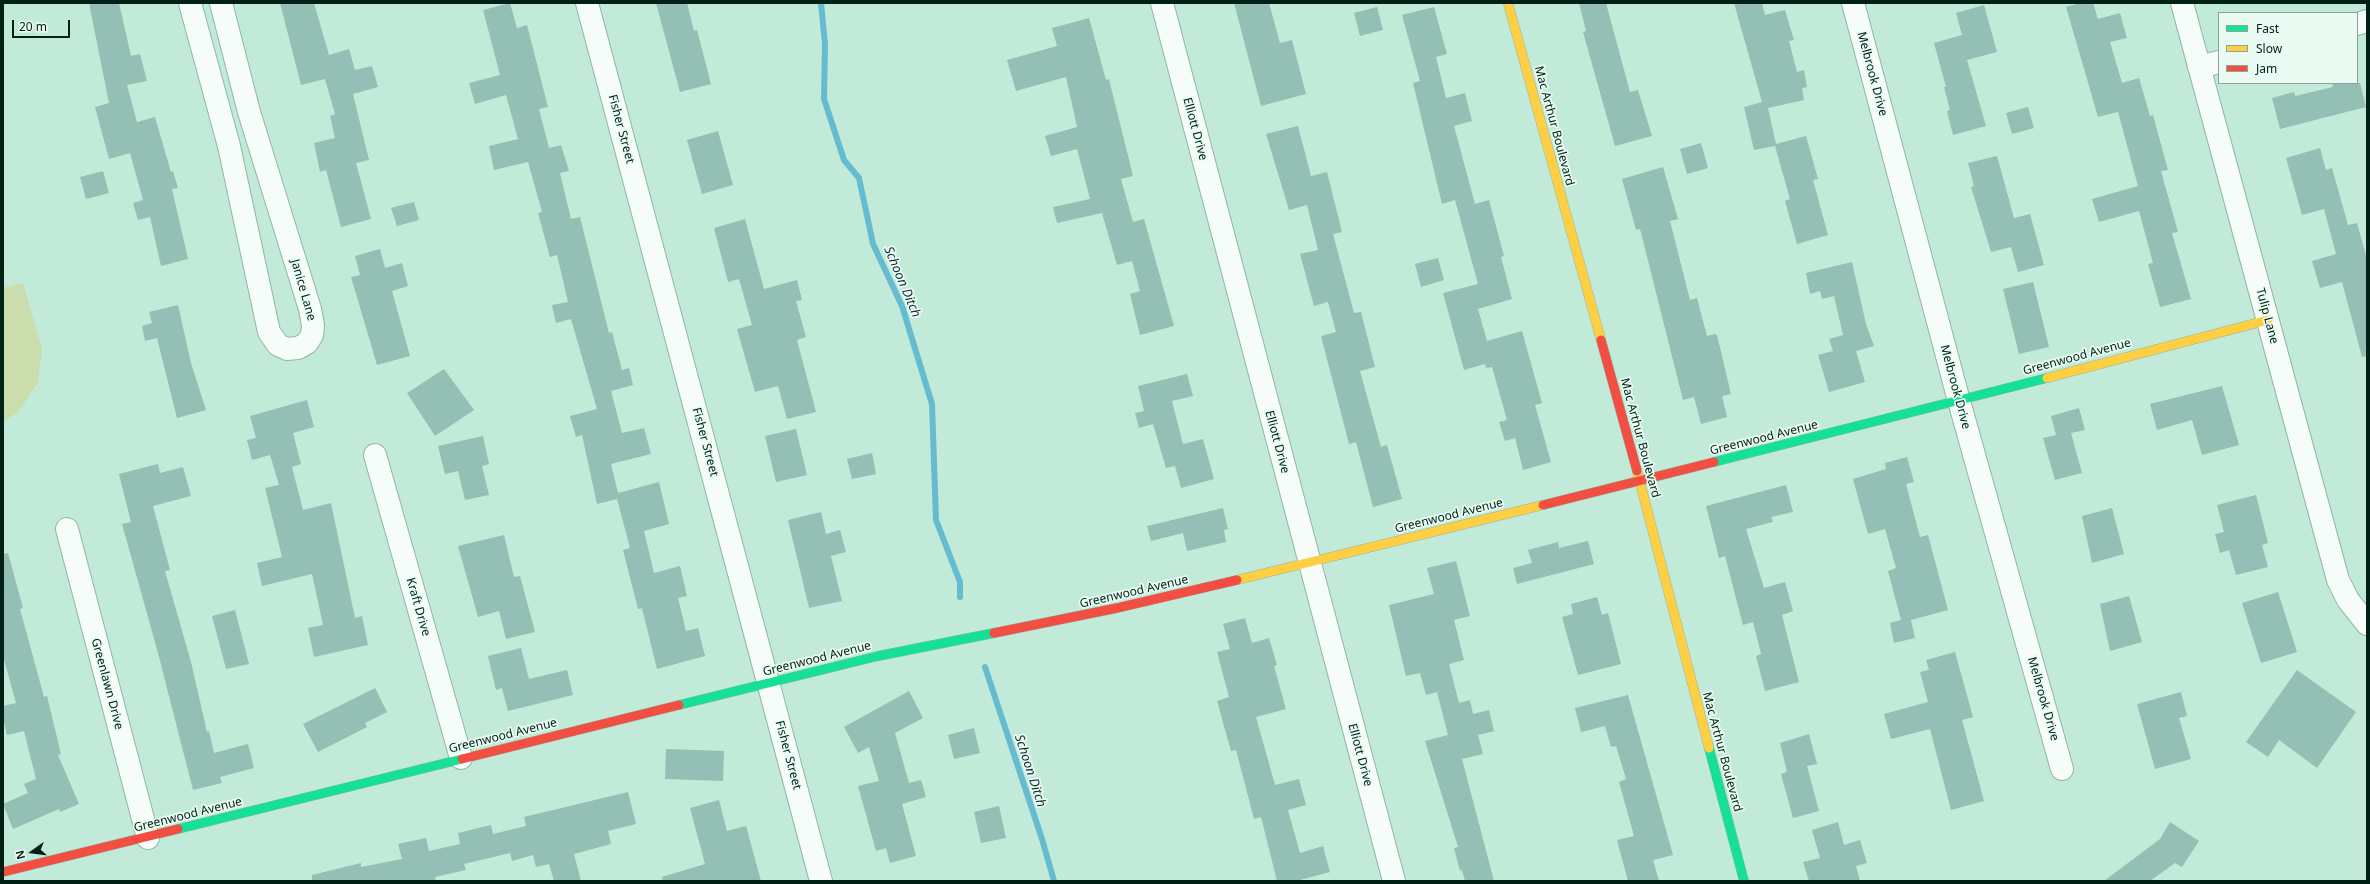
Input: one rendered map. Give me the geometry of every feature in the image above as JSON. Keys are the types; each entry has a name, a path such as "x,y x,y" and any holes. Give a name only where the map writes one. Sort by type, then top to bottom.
{"street":[{"name":"Janice Lane","path":"190,3 229,146 269,332 278,345 287,349 298,348 307,343 312,335 313,325 310,309 249,112 221,3"},
{"name":"Fisher Street","path":"587,3 821,881"},
{"name":"Elliott Drive","path":"1162,3 1394,881"},
{"name":"Mac Arthur Boulevard","path":"1508,3 1640,481 1744,881"},
{"name":"Melbrook Drive","path":"1853,3 1959,401 2062,769"},
{"name":"Tulip Lane","path":"2182,3 2209,65 2268,320 2338,580 2348,600 2366,624"},
{"name":"Greenwood Avenue","path":"3,872 148,838 461,758 769,684 878,656 1110,610 1309,563 1959,401 2268,320"},
{"name":"Kraft Drive","path":"376,455 461,758"},
{"name":"Greenlawn Drive","path":"67,530 148,838"}],"green space":[{"path":"23,283 42,349 38,383 17,413 3,421 3,288"}],"building":[{"path":"89,3 119,3 131,56 140,54 147,81 127,85 137,122 155,117 171,172 173,171 178,188 172,189 188,259 161,266 150,217 138,220 133,203 143,200 130,153 109,159 95,107 109,103"},
{"path":"280,3 314,3 329,55 349,49 355,70 372,66 378,87 353,94 369,160 356,163 371,219 341,227 326,170 320,172 314,143 335,138 330,116 335,114 325,79 301,85"},
{"path":"510,3 517,28 527,25 548,107 539,109 549,148 561,145 569,171 560,173 571,219 580,217 609,333 612,332 622,370 629,368 633,385 611,391 622,433 644,428 651,454 611,464 618,493 659,482 669,524 644,531 654,573 680,566 687,596 678,598 686,631 698,628 705,656 657,669 642,608 638,609 623,550 630,548 617,499 597,504 582,435 576,437 570,416 597,409 571,319 556,323 552,305 568,302 557,255 550,257 538,213 542,212 528,162 494,170 489,146 518,139 506,95 475,104 469,83 500,75 483,10"},
{"path":"656,3 687,3 694,31 697,30 711,84 680,92"},
{"path":"1234,3 1269,3 1280,43 1292,40 1306,94 1261,106"},
{"path":"1579,3 1606,3 1630,92 1638,90 1652,136 1615,146 1583,32 1586,31"},
{"path":"1734,3 1762,3 1765,15 1785,10 1794,40 1789,41 1797,72 1804,70 1807,87 1802,88 1804,100 1768,108 1776,144 1806,136 1818,179 1813,180 1828,235 1797,244 1785,201 1790,199 1775,146 1754,150 1744,107 1762,102"},
{"path":"2080,3 2093,3 2098,19 2120,13 2127,38 2110,42 2122,83 2139,78 2150,116 2153,115 2168,170 2161,171 2178,232 2172,233 2191,299 2160,307 2148,264 2153,263 2139,211 2099,222 2092,199 2138,186 2118,112 2098,117 2066,7"},
{"path":"1984,5 1997,52 1967,60 1986,126 1953,135 1947,111 1950,110 1944,87 1946,87 1934,43 1962,35 1956,13"},
{"path":"1377,7 1383,30 1360,36 1354,13"},
{"path":"1434,7 1447,54 1436,57 1446,98 1465,93 1472,121 1454,126 1475,204 1489,200 1504,256 1501,257 1512,299 1478,309 1487,341 1522,331 1542,403 1535,405 1551,462 1523,470 1515,438 1505,441 1499,422 1507,420 1492,367 1486,368 1485,364 1464,370 1443,293 1478,284 1455,200 1442,204 1413,83 1420,81 1402,15"},
{"path":"1089,18 1106,80 1109,79 1133,176 1121,179 1133,222 1144,219 1174,326 1140,335 1130,294 1140,291 1132,261 1117,265 1102,213 1057,223 1053,207 1090,199 1077,149 1051,156 1045,136 1077,127 1066,77 1016,91 1007,60 1057,46 1052,28"},
{"path":"2360,83 2366,107 2280,129 2272,98 2294,92 2295,96 2333,87 2332,84"},
{"path":"2028,107 2034,128 2012,134 2006,113"},
{"path":"1298,126 1311,176 1327,172 1342,232 1333,234 1354,313 1361,312 1375,367 1360,371 1381,447 1387,445 1402,499 1373,507 1356,442 1349,444 1321,336 1336,332 1328,302 1314,306 1300,254 1318,250 1307,205 1289,210 1266,134"},
{"path":"718,131 733,185 702,194 687,140"},
{"path":"1701,143 1708,168 1687,174 1680,149"},
{"path":"2320,148 2326,170 2332,168 2348,225 2357,223 2367,259 2367,356 2362,357 2342,282 2320,288 2312,261 2336,254 2324,209 2302,215 2286,158"},
{"path":"1997,156 2014,218 2030,214 2044,265 2018,272 2011,247 1991,252 1971,187 1974,186 1968,163"},
{"path":"1663,167 1678,219 1670,221 1690,300 1697,298 1707,336 1717,335 1731,394 1722,396 1727,417 1701,424 1694,397 1683,400 1640,229 1636,230 1622,179"},
{"path":"103,171 109,193 86,199 80,177"},
{"path":"414,202 419,220 397,226 391,208"},
{"path":"745,219 764,289 797,280 802,300 796,301 806,337 797,340 816,412 787,419 778,386 755,392 737,329 752,325 739,279 728,282 714,228"},
{"path":"380,249 385,268 402,263 408,286 392,291 410,356 377,365 351,277 360,275 355,256"},
{"path":"1438,258 1444,280 1421,287 1415,264"},
{"path":"1852,262 1866,324 1874,346 1856,351 1865,382 1829,392 1818,355 1833,351 1829,339 1843,335 1834,296 1822,299 1820,291 1810,294 1806,273"},
{"path":"2033,282 2049,347 2019,354 2003,289"},
{"path":"178,305 191,363 206,410 177,418 157,338 145,341 142,326 152,323 149,312"},
{"path":"444,369 474,410 435,436 407,393"},
{"path":"1187,374 1193,396 1172,401 1183,444 1203,439 1214,479 1181,488 1175,466 1166,468 1153,424 1139,428 1135,413 1144,411 1138,386"},
{"path":"2222,386 2239,445 2202,455 2192,420 2157,430 2150,404"},
{"path":"307,400 314,427 293,433 301,464 292,467 303,510 331,503 355,618 362,616 368,645 314,657 308,628 323,625 312,574 262,586 257,563 282,557 265,488 279,485 270,455 252,460 247,440 256,438 250,416"},
{"path":"2079,408 2085,430 2071,433 2082,473 2055,480 2043,438 2056,435 2051,416"},
{"path":"796,429 807,475 776,482 765,436"},
{"path":"483,436 489,464 482,466 489,495 465,500 458,471 445,474 438,446"},
{"path":"872,453 876,474 852,479 847,459"},
{"path":"1907,457 1914,482 1906,484 1920,537 1928,535 1948,610 1911,620 1915,638 1894,643 1890,623 1901,620 1888,571 1896,568 1885,529 1868,534 1853,479 1886,469 1885,463"},
{"path":"158,464 160,473 183,467 191,496 153,506 170,570 165,571 191,662 207,732 209,731 214,753 248,744 254,768 220,777 222,783 193,790 158,653 122,524 131,522 119,474"},
{"path":"1786,485 1793,512 1771,517 1773,522 1746,529 1764,588 1785,582 1793,611 1782,615 1799,682 1765,691 1756,656 1761,654 1753,622 1743,625 1725,556 1719,558 1706,506"},
{"path":"2256,495 2268,543 2262,545 2268,567 2236,575 2229,550 2220,553 2215,534 2224,532 2217,505"},
{"path":"1223,508 1228,529 1224,530 1226,542 1187,551 1183,533 1151,541 1147,526"},
{"path":"2112,508 2124,554 2092,563 2082,516"},
{"path":"821,512 826,534 840,530 846,552 831,556 842,601 809,608 788,520"},
{"path":"504,535 514,577 520,576 535,632 506,639 499,611 478,617 458,546"},
{"path":"1588,541 1594,564 1517,584 1513,568 1532,563 1528,550 1558,542 1559,548"},
{"path":"8,553 23,608 20,609 44,697 47,696 61,754 58,755 79,804 60,812 59,809 13,829 3,804 28,793 24,784 36,779 24,731 7,735 3,718 3,706 16,703 3,656 3,554"},
{"path":"1456,561 1470,616 1454,620 1464,660 1449,664 1459,703 1470,700 1473,714 1489,710 1494,731 1478,735 1483,754 1462,759 1494,881 1465,881 1462,870 1460,871 1454,848 1458,847 1425,741 1448,735 1437,692 1426,695 1420,673 1406,676 1389,605 1434,594 1427,568"},
{"path":"2278,592 2297,652 2261,663 2242,603"},
{"path":"2129,596 2142,642 2110,651 2100,604"},
{"path":"1597,597 1602,615 1608,613 1621,664 1578,675 1562,617 1573,614 1571,604"},
{"path":"235,610 249,664 226,669 212,616"},
{"path":"1245,618 1252,643 1269,638 1277,665 1274,666 1286,709 1256,717 1275,785 1299,779 1306,805 1288,810 1300,853 1323,846 1330,872 1296,881 1277,881 1261,817 1254,819 1236,750 1231,751 1217,701 1229,697 1217,652 1230,649 1223,624"},
{"path":"521,648 529,679 567,670 573,695 508,711 502,688 496,690 488,656"},
{"path":"1955,652 1973,717 1962,720 1984,801 1951,810 1930,729 1891,739 1884,714 1928,702 1920,672 1929,670 1926,660"},
{"path":"2297,670 2356,712 2317,768 2279,740 2268,757 2246,742"},
{"path":"375,688 387,712 365,723 367,727 318,752 303,724"},
{"path":"909,691 923,718 895,733 909,783 921,780 926,797 902,804 916,856 890,863 886,848 876,851 858,786 879,781 869,747 858,753 844,727"},
{"path":"2181,692 2187,716 2179,718 2191,759 2155,769 2137,704"},
{"path":"1628,695 1673,855 1653,860 1659,881 1628,881 1617,840 1634,836 1619,782 1626,779 1616,746 1611,747 1605,726 1581,732 1575,708"},
{"path":"974,728 980,753 954,759 948,735"},
{"path":"1809,734 1817,764 1807,766 1819,811 1793,818 1781,774 1787,772 1780,743"},
{"path":"666,749 724,751 723,781 665,779"},
{"path":"628,792 636,824 608,831 611,844 574,854 581,881 554,881 549,864 536,867 533,855 512,861 510,853 464,864 466,870 435,877 436,881 312,881 312,875 361,863 361,867 402,859 398,844 426,838 429,851 460,844 458,833 491,825 493,834 526,826 524,817"},
{"path":"719,800 727,831 746,826 761,881 663,881 662,877 705,864 690,808"},
{"path":"999,806 1006,838 981,843 974,812"},
{"path":"1838,822 1844,845 1860,840 1867,863 1856,866 1860,881 1809,881 1803,862 1820,858 1812,830"},
{"path":"2170,822 2199,841 2182,867 2175,863 2150,881 2104,881 2160,839"}],"waterway":[{"name":"Schoon Ditch","path":"821,3 825,44 824,99 844,160 859,178 873,244 902,306 932,404 936,520 960,582 960,597"},
{"name":"Schoon Ditch","path":"985,667 1042,839 1054,881"}],"traffic: fast":[{"path":"1714,462 2047,378"},
{"path":"679,705 878,656 994,633"},
{"path":"1709,748 1744,881"},
{"path":"178,829 462,759"}],"traffic: slow":[{"path":"1508,3 1601,340"},
{"path":"2047,378 2268,320"},
{"path":"1637,471 1709,748"},
{"path":"1237,580 1543,505"}],"traffic: jam":[{"path":"1601,340 1637,471"},
{"path":"1543,505 1714,462"},
{"path":"994,633 1117,608 1237,580"},
{"path":"462,759 679,705"},
{"path":"3,872 178,829"}]}
